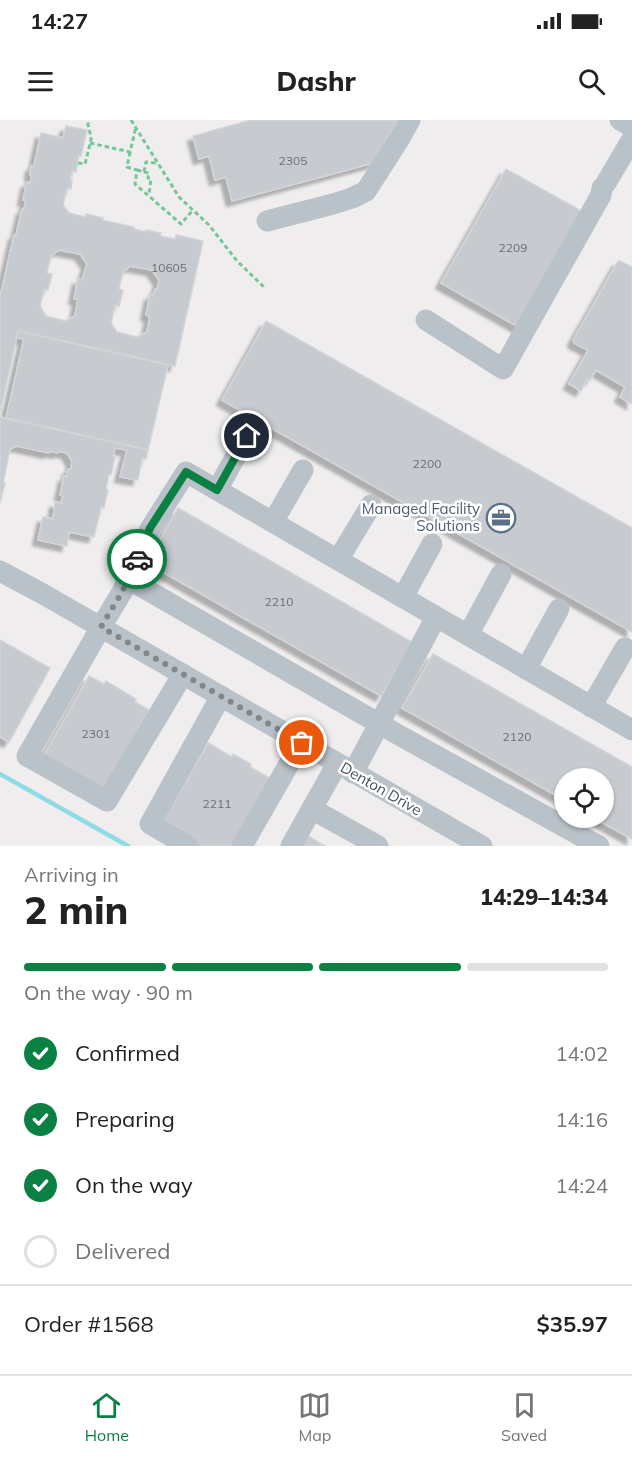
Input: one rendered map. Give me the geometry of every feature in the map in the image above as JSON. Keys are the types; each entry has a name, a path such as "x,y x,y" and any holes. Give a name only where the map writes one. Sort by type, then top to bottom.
{"street":[{"path":"267,221 333,204 366,191 410,120"},
{"path":"620,120 632,127"},
{"path":"426,320 502,369 632,139"},
{"path":"217,490 247,436"},
{"path":"273,522 303,470"},
{"path":"183,674 107,801 27,756 122,592 150,528 186,472 632,730"},
{"path":"338,560 370,505"},
{"path":"403,597 432,544"},
{"name":"Denton Drive","path":"0,571 183,674 473,844"},
{"path":"468,635 501,574"},
{"path":"128,579 379,724 599,846"},
{"path":"526,669 560,609"},
{"path":"291,846 312,809 379,724 436,616"},
{"path":"591,707 625,648"},
{"path":"188,846 150,824 221,696"},
{"path":"242,846 302,743"},
{"path":"312,809 378,846"}],"path":[{"path":"78,163 85,164 90,143 87,120"},
{"path":"132,120 178,197 209,225 237,261 265,288"},
{"path":"136,127 127,167 149,173 148,178 152,179 149,196"},
{"path":"90,143 130,152"},
{"path":"144,172 146,162 155,163 156,159"},
{"path":"137,170 135,184 181,224 192,211"}],"building":[{"path":"251,120 398,120 373,163 232,201 226,177 215,180 209,156 199,159 193,136"},
{"path":"66,126 87,130 76,172 72,171 71,189 67,188 63,205 69,213 103,218 102,220 134,227 134,229 161,233 160,236 175,239 176,235 203,241 175,366 18,331 0,413 0,297 14,235 16,235 22,209 24,210 26,200 23,200 27,182 30,183 32,176 30,175 31,166 34,166 41,133 63,138","holes":["59,250 80,254 87,264 82,280 78,279 74,299 78,299 75,316 65,321 46,316 40,306 44,289 48,290 52,274 47,273 51,256","130,266 152,270 159,280 157,290 155,289 153,296 150,295 146,315 150,316 147,332 137,337 117,332 111,323 115,305 119,306 123,290 119,289 123,272"]},
{"path":"506,169 585,213 520,328 441,283"},
{"path":"618,261 632,267 632,404 620,397 625,387 596,370 590,380 587,379 581,391 569,384 588,350 574,343 573,340"},
{"path":"266,321 632,528 632,632 222,400"},
{"path":"18,331 168,365 148,450 6,418 24,339 16,337"},
{"path":"0,417 148,450 146,459 142,458 138,480 120,477 127,450 115,448 104,508 101,507 94,537 69,532 67,546 38,540 43,517 53,519 55,502 61,503 63,496 60,495 64,476 67,477 72,461 67,453 50,451 49,453 17,446 10,449 0,503"},
{"path":"178,508 412,642 381,696 147,563"},
{"path":"0,640 50,668 9,742 0,737"},
{"path":"433,654 632,767 632,839 612,828 614,828 614,768 554,768 554,794 402,708"},
{"path":"89,676 104,684 106,681 136,699 135,702 149,710 102,793 42,759"},
{"path":"208,743 232,757 233,754 251,764 250,767 273,780 236,846 194,846 160,827"},
{"path":"308,836 325,846 302,846"}],"waterway":[{"path":"0,774 128,846"}],"way so far":[{"path":"137,559 122,592 101,627 302,743"}],"place":[{"name":"Managed Facility Solutions","path":"501,518"}],"route":[{"path":"137,559 150,528 186,472 217,490 247,436"}]}
